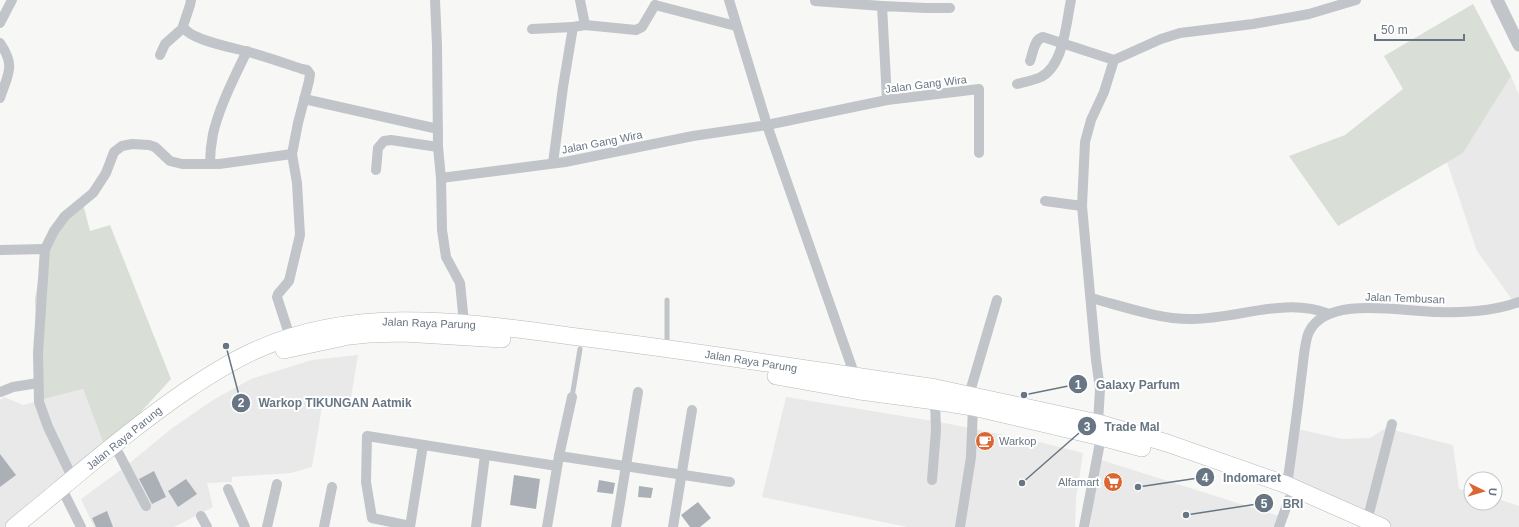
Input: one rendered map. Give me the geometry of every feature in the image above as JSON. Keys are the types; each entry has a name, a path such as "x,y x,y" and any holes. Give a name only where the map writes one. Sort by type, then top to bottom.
{"highway":[{"name":"Jalan Raya Parung","path":"33,527 67,489 126,434 168,403 230,363 255,350 290,337 321,328 400,320 434,328 488,337 858,384 971,401 1182,448 1368,525"},
{"name":"Jalan Raya Parung","path":"14,527 119,454 218,379 280,351 349,336 403,333 464,322 667,348 935,400 971,401"}],"street":[{"path":"0,23 12,0"},
{"path":"160,55 165,44 183,28 191,0"},
{"path":"435,0 441,216 444,246 449,264 460,283 464,322"},
{"path":"580,0 585,25"},
{"path":"729,0 767,125 858,384"},
{"path":"1017,84 1041,77 1051,70 1056,61 1062,43 1071,0"},
{"path":"1030,61 1039,38 1043,37 1114,60 1162,39 1180,33 1253,24 1309,14 1356,0"},
{"path":"1497,0 1517,37"},
{"path":"815,1 926,4 950,8"},
{"path":"532,29 585,25 636,30 642,27 654,2 736,26"},
{"path":"887,100 888,4"},
{"path":"553,163 573,27"},
{"path":"183,28 205,40 247,51 307,70 310,74 292,154 297,183 300,235 289,281 277,297 290,337"},
{"path":"0,43 6,52 10,65 10,70 0,98"},
{"path":"210,164 211,142 215,125 230,87 247,51"},
{"path":"1084,527 1100,430 1100,390 1082,206 1086,135 1104,92 1114,60"},
{"name":"Jalan Gang Wira","path":"441,178 609,154 693,136 767,125 887,100 979,89 979,153"},
{"path":"304,99 438,129"},
{"path":"376,170 378,148 384,141 391,140 438,147"},
{"path":"81,527 39,402 38,354 45,249 54,230 65,216 93,193 106,173 114,152 122,146 132,144 149,145 173,162 182,164 210,164 292,154"},
{"path":"1045,201 1082,206"},
{"path":"0,250 45,249"},
{"path":"1091,298 1166,317 1190,319 1217,318 1290,307 1317,309 1329,314"},
{"path":"960,527 971,457 971,401 997,300"},
{"name":"Jalan Tembusan","path":"1279,527 1288,492 1308,333 1314,323 1329,314 1358,308 1438,312 1474,311 1492,309 1519,302"},
{"path":"0,392 13,387 38,383"},
{"path":"616,527 638,392"},
{"path":"547,527 558,461 572,397"},
{"path":"932,480 936,430 935,400"},
{"path":"673,527 692,410"},
{"path":"1368,525 1392,424"},
{"path":"423,445 410,526 372,518 366,482 367,436 423,445 485,455 626,466 730,482"},
{"path":"119,454 146,506"},
{"path":"476,527 485,455"},
{"path":"267,527 277,484"},
{"path":"324,527 332,487"},
{"path":"228,489 245,527"},
{"path":"201,516 207,527"}],"lane":[{"path":"667,300 667,348"},
{"path":"572,397 580,348"}],"shaded area":[{"path":"1473,4 1511,76 1463,153 1338,226 1289,156 1345,135 1403,89 1384,56"},
{"path":"1511,76 1519,95 1519,309 1477,251 1447,162 1463,153"},
{"path":"82,200 90,231 110,225 171,379 106,450 83,389 41,400 38,380 35,299 44,246 61,213"},
{"path":"358,355 349,410 322,407 312,467 291,473 232,477 232,482 207,483 213,507 174,527 94,527 81,499 126,466 171,429 213,400 251,379 312,360"},
{"path":"83,389 106,450 13,527 0,527 0,400 4,397 23,405"},
{"path":"786,397 939,422 1039,442 1083,453 1076,499 1075,527 907,527 762,497"},
{"path":"1293,428 1342,439 1370,438 1386,428 1453,445 1459,489 1463,490 1463,511 1503,511 1503,501 1519,506 1519,527 1386,527 1288,484"},
{"path":"1098,459 1282,517 1278,527 1090,527"}],"building":[{"path":"0,454 16,475 0,487"},
{"path":"154,471 166,497 152,504 139,479"},
{"path":"514,475 540,479 536,509 510,505"},
{"path":"186,479 197,494 178,507 168,491"},
{"path":"599,480 615,483 613,494 597,492"},
{"path":"639,486 653,488 651,498 638,497"},
{"path":"698,502 711,518 700,527 690,527 681,515"},
{"path":"107,511 113,527 96,527 92,518"}],"place":[{"name":"Warkop TIKUNGAN Aatmik","path":"226,346"},
{"name":"Galaxy Parfum","path":"1024,395"},
{"name":"Warkop","path":"985,441"},
{"name":"Alfamart","path":"1113,482"},
{"name":"Trade Mal","path":"1022,483"},
{"name":"Indomaret","path":"1138,487"},
{"name":"BRI","path":"1186,515"}]}
